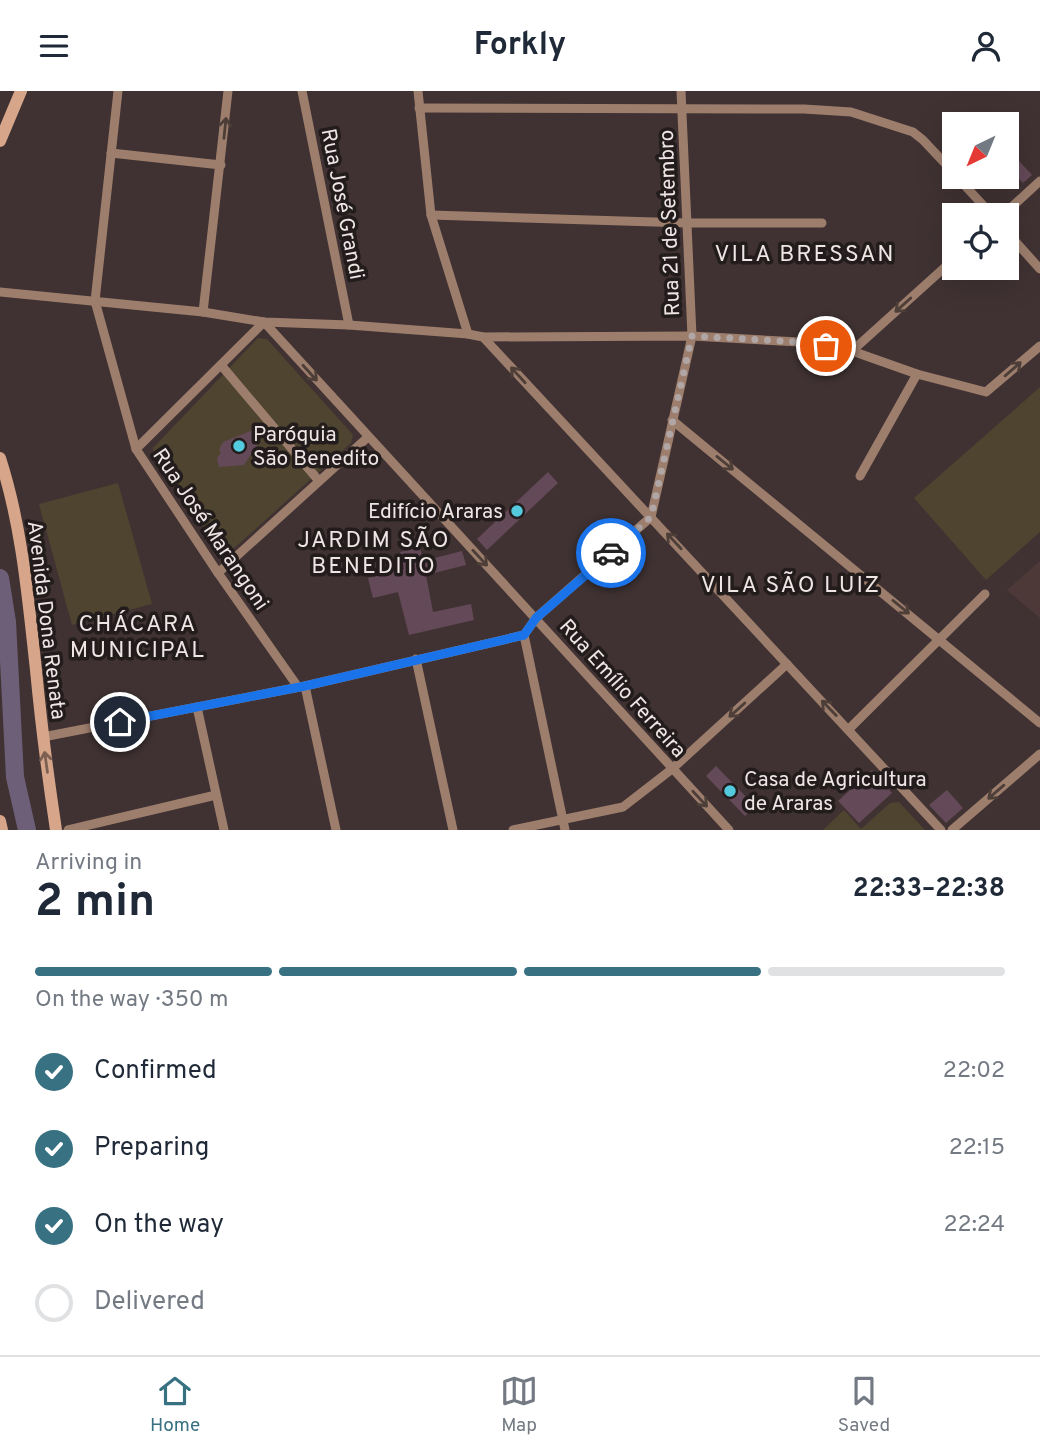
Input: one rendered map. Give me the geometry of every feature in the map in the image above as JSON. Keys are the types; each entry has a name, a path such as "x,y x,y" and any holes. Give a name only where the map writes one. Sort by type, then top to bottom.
{"main road":[{"path":"0,141 21,91"},
{"name":"Avenida Dona Renata","path":"0,458 11,493 27,589 56,830"},
{"path":"0,821 2,830"}],"street":[{"name":"Rua José Marangoni","path":"118,91 95,301 136,449 218,573 301,687"},
{"path":"203,312 228,91"},
{"name":"Rua José Grandi","path":"302,91 349,325"},
{"path":"418,91 431,215 468,334"},
{"name":"Rua 21 de Setembro","path":"651,517 692,336 681,91"},
{"path":"419,108 804,109 851,112 913,132 942,161"},
{"path":"111,153 221,165"},
{"path":"1016,203 1040,181"},
{"path":"968,189 981,203"},
{"path":"431,215 687,223 822,223"},
{"path":"1019,246 1040,269"},
{"path":"852,351 942,271"},
{"path":"0,292 203,312 264,322 349,325 482,337 692,336 799,342 852,351 918,374 986,393 1040,346"},
{"path":"136,449 264,322"},
{"name":"Rua Emílio Ferreira","path":"264,322 729,830"},
{"path":"482,337 942,830"},
{"path":"221,365 319,481"},
{"path":"860,476 918,374"},
{"path":"672,420 1040,723"},
{"path":"218,573 369,437"},
{"path":"43,737 301,687 524,635 536,618 651,517"},
{"path":"849,729 985,594"},
{"path":"524,635 565,830"},
{"path":"416,659 453,830"},
{"path":"513,830 623,807 672,769 788,664"},
{"path":"301,687 335,830"},
{"path":"197,707 224,830"},
{"path":"952,830 1040,754"},
{"path":"68,830 216,795"}],"shaded area":[{"path":"258,338 267,339 353,435 351,443 231,551 222,553 153,457 153,448"},
{"path":"1040,387 1040,532 986,580 914,498"},
{"path":"118,483 152,604 72,625 39,504"},
{"path":"1040,561 1040,618 1007,590"},
{"path":"899,802 925,830 823,830 844,810 861,829 890,803"}],"building":[{"path":"1019,161 1032,175 1023,183 1019,179"},
{"name":"Paróquia São Benedito","path":"253,430 259,442 244,465 219,467 217,458 223,442"},
{"name":"Edifício Araras","path":"548,472 558,483 487,550 477,539"},
{"path":"420,547 423,561 462,551 466,565 426,575 433,612 471,604 474,620 409,635 398,592 373,598 368,578 404,569 400,552"},
{"name":"Casa de Agricultura de Araras","path":"716,766 755,806 745,816 706,776"},
{"path":"872,770 892,793 859,823 838,801"},
{"path":"947,790 963,808 946,823 929,805"}],"waterway":[{"path":"0,578 7,622 15,777 27,830"}],"way so far":[{"path":"611,553 651,517 692,336 826,346"}],"place":[{"name":"Paróquia São Benedito","path":"239,446"},
{"name":"Edifício Araras","path":"517,511"},
{"name":"Casa de Agricultura de Araras","path":"730,791"}],"district":[{"name":"VILA BRESSAN","path":"805,253"},
{"name":"JARDIM SÃO BENEDITO","path":"374,552"},
{"name":"VILA SÃO LUIZ","path":"791,584"},
{"name":"CHÁCARA MUNICIPAL","path":"138,636"}],"route":[{"path":"120,722 305,686 524,635 536,618 611,553"}]}
